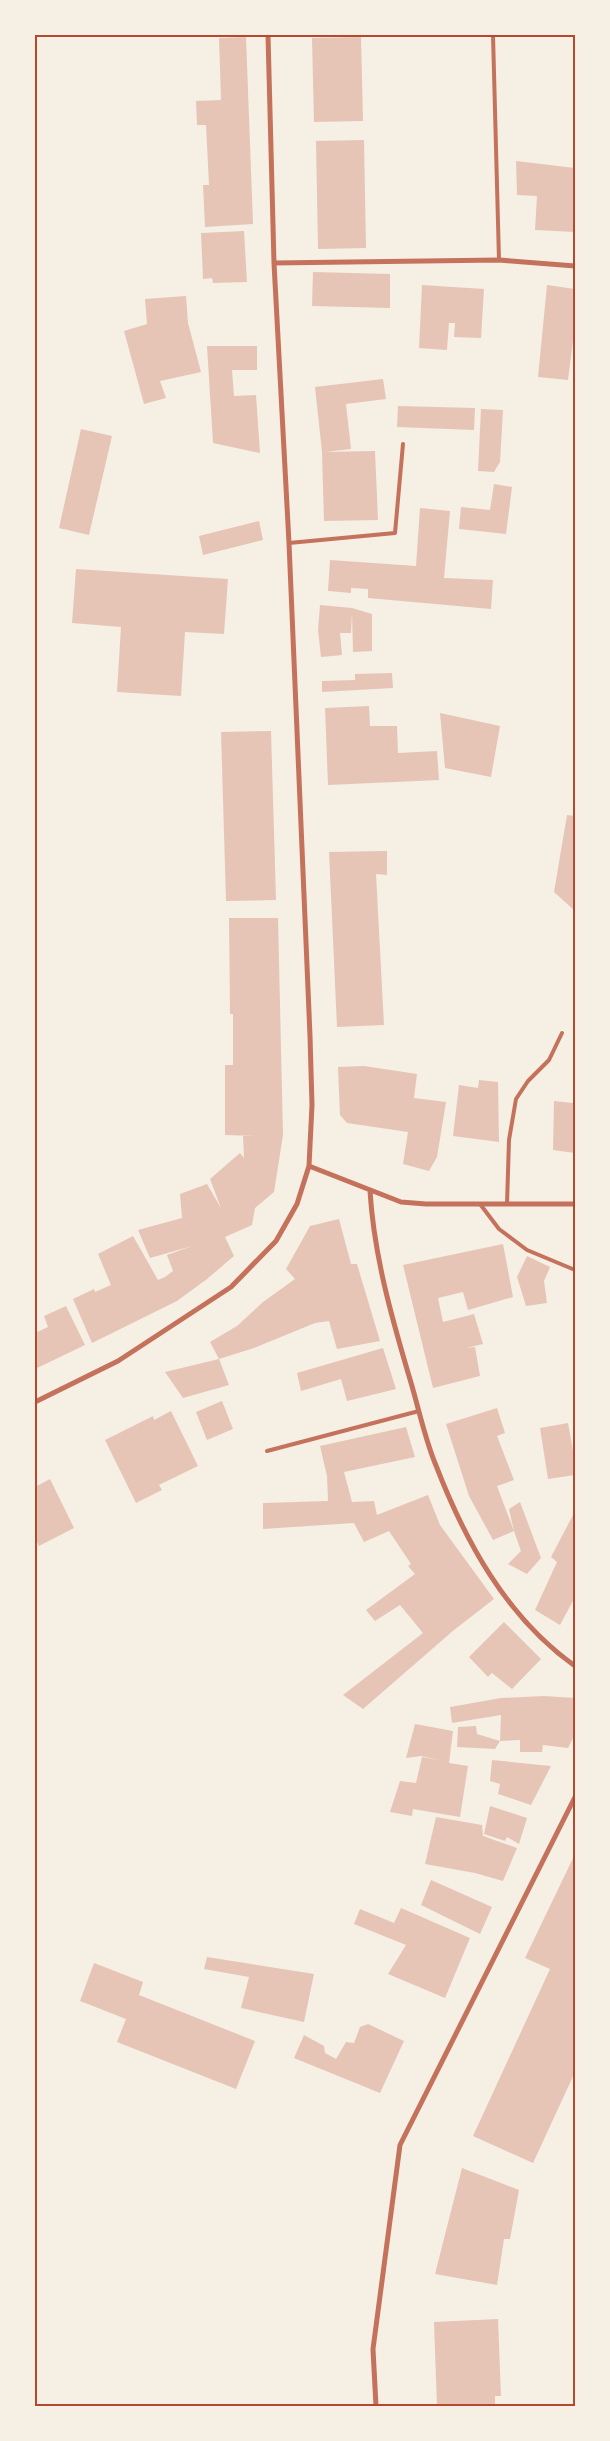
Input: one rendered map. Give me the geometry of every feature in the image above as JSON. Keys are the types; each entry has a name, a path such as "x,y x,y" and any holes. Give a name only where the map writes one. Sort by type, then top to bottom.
{"street":[{"path":"35,1402 118,1361 231,1287 276,1241 297,1204 309,1166 312,1105 289,543 274,263 268,35"},
{"path":"274,263 499,260 575,266"},
{"path":"309,1166 401,1202 426,1204 575,1204"},
{"path":"370,1191 372,1221 388,1304 434,1462 459,1519 491,1578 521,1619 559,1655 575,1666"},
{"path":"376,2406 373,2349 400,2145 575,1797"}],"lane":[{"path":"493,35 499,260"},
{"path":"289,543 395,533 403,444"},
{"path":"506,1204 509,1140 516,1099 528,1081 549,1060 562,1033"},
{"path":"480,1204 499,1229 527,1250 575,1270"},
{"path":"267,1452 419,1410"}],"building":[{"path":"246,37 253,224 205,227 203,185 209,185 206,125 197,125 196,101 221,100 219,38"},
{"path":"361,37 363,121 314,122 312,38"},
{"path":"364,140 366,248 318,249 316,141"},
{"path":"516,161 575,168 575,232 535,230 537,196 517,195"},
{"path":"244,231 247,282 213,283 212,278 203,279 201,233"},
{"path":"313,272 390,274 390,308 312,306"},
{"path":"422,285 484,289 481,338 454,337 455,323 449,323 447,350 419,348"},
{"path":"547,285 575,289 575,325 568,380 538,377"},
{"path":"186,296 188,323 201,372 160,381 166,398 144,404 124,331 147,324 145,299"},
{"path":"207,346 257,346 257,370 232,370 234,396 256,395 260,453 213,443"},
{"path":"383,379 386,399 346,404 351,449 325,452 375,451 378,520 324,521 322,452 315,387"},
{"path":"398,406 475,408 474,430 397,427"},
{"path":"481,409 503,410 500,462 494,472 478,471"},
{"path":"81,429 112,436 89,535 59,528"},
{"path":"494,484 512,487 506,534 459,529 461,507 490,510"},
{"path":"420,508 450,511 444,578 493,580 491,609 368,598 368,589 351,588 351,593 328,591 330,560 416,566"},
{"path":"259,521 263,540 203,555 199,536"},
{"path":"76,569 228,579 224,634 185,632 181,696 117,692 121,627 72,623"},
{"path":"320,605 352,608 372,614 372,651 353,652 352,613 351,633 340,633 342,655 321,657 318,630"},
{"path":"392,673 393,688 322,692 322,681 355,680 355,674"},
{"path":"369,706 370,726 397,726 398,753 437,751 439,780 328,785 325,708"},
{"path":"440,713 500,726 491,777 445,768"},
{"path":"271,731 276,900 226,901 221,732"},
{"path":"567,815 575,816 575,911 554,892"},
{"path":"387,851 387,875 376,874 384,1025 337,1027 329,852"},
{"path":"229,918 278,918 283,1135 274,1192 255,1208 252,1225 225,1237 234,1256 207,1279 177,1301 92,1343 73,1299 94,1289 95,1292 111,1285 98,1254 133,1236 158,1280 165,1277 173,1271 167,1255 192,1246 150,1258 138,1230 182,1218 180,1194 207,1184 221,1208 210,1179 240,1153 244,1158 243,1136 257,1136 225,1135 225,1065 233,1065 233,1014 230,1014"},
{"path":"573,1000 575,1000 575,1153 553,1150 554,1101 573,1103"},
{"path":"364,1066 417,1074 414,1098 446,1102 437,1157 429,1171 403,1164 408,1132 347,1123 340,1115 338,1067"},
{"path":"479,1080 498,1082 499,1142 453,1136 459,1085 478,1088"},
{"path":"339,1219 351,1264 357,1264 380,1341 337,1349 329,1321 315,1323 254,1348 219,1359 210,1342 237,1326 263,1302 295,1279 286,1269 310,1226"},
{"path":"503,1244 513,1297 468,1310 463,1292 438,1298 443,1322 474,1314 483,1344 466,1348 475,1347 480,1376 433,1388 403,1265"},
{"path":"527,1256 550,1267 544,1281 547,1303 526,1306 517,1277"},
{"path":"66,1306 85,1345 35,1369 35,1333 48,1327 44,1316"},
{"path":"383,1348 396,1389 347,1401 341,1379 301,1391 297,1373"},
{"path":"219,1359 229,1385 183,1398 165,1372"},
{"path":"222,1401 233,1429 207,1440 196,1412"},
{"path":"497,1408 505,1433 497,1436 514,1480 497,1486 514,1531 493,1540 469,1496 446,1424"},
{"path":"171,1411 198,1466 159,1485 162,1490 136,1503 105,1440 153,1416 154,1420"},
{"path":"568,1423 575,1462 575,1475 548,1479 540,1428"},
{"path":"406,1427 415,1457 344,1472 352,1502 374,1501 377,1515 428,1495 440,1525 494,1599 454,1630 363,1709 343,1695 423,1633 400,1605 375,1621 366,1610 415,1574 408,1566 411,1564 389,1531 364,1542 354,1523 263,1529 263,1503 328,1501 327,1476 320,1446"},
{"path":"50,1479 74,1528 39,1546 35,1538 35,1487"},
{"path":"520,1502 541,1558 527,1574 508,1564 521,1551 509,1509"},
{"path":"573,1515 575,1597 560,1625 535,1610 557,1562 551,1557"},
{"path":"504,1622 541,1659 512,1689 492,1673 488,1677 469,1657"},
{"path":"544,1696 575,1698 575,1734 568,1748 543,1745 542,1752 520,1752 520,1740 500,1741 501,1715 452,1723 450,1707 501,1698"},
{"path":"415,1724 453,1731 449,1763 468,1766 460,1817 413,1809 412,1816 390,1812 400,1781 416,1783 422,1757 439,1760 421,1756 406,1758"},
{"path":"476,1726 477,1734 500,1741 495,1749 457,1747 458,1727"},
{"path":"492,1760 551,1766 531,1805 498,1794 500,1784 490,1781"},
{"path":"490,1806 527,1818 519,1844 507,1837 505,1841 484,1834"},
{"path":"436,1817 482,1825 483,1836 517,1848 503,1881 475,1873 425,1864"},
{"path":"575,1854 575,2072 533,2163 473,2136 550,1969 525,1958"},
{"path":"431,1880 492,1907 480,1934 421,1905"},
{"path":"401,1908 470,1938 445,1998 388,1974 406,1945 354,1924 360,1909 394,1923"},
{"path":"207,1957 314,1974 304,2022 241,2008 249,1977 204,1969"},
{"path":"94,1963 143,1982 139,1995 255,2041 236,2089 117,2042 126,2019 80,2001"},
{"path":"368,2024 404,2041 380,2093 294,2058 304,2035 324,2046 325,2053 336,2059 346,2042 354,2043 360,2027"},
{"path":"462,2168 519,2190 510,2239 504,2239 497,2285 435,2274"},
{"path":"498,2319 501,2396 495,2396 495,2406 437,2406 434,2322"}]}
